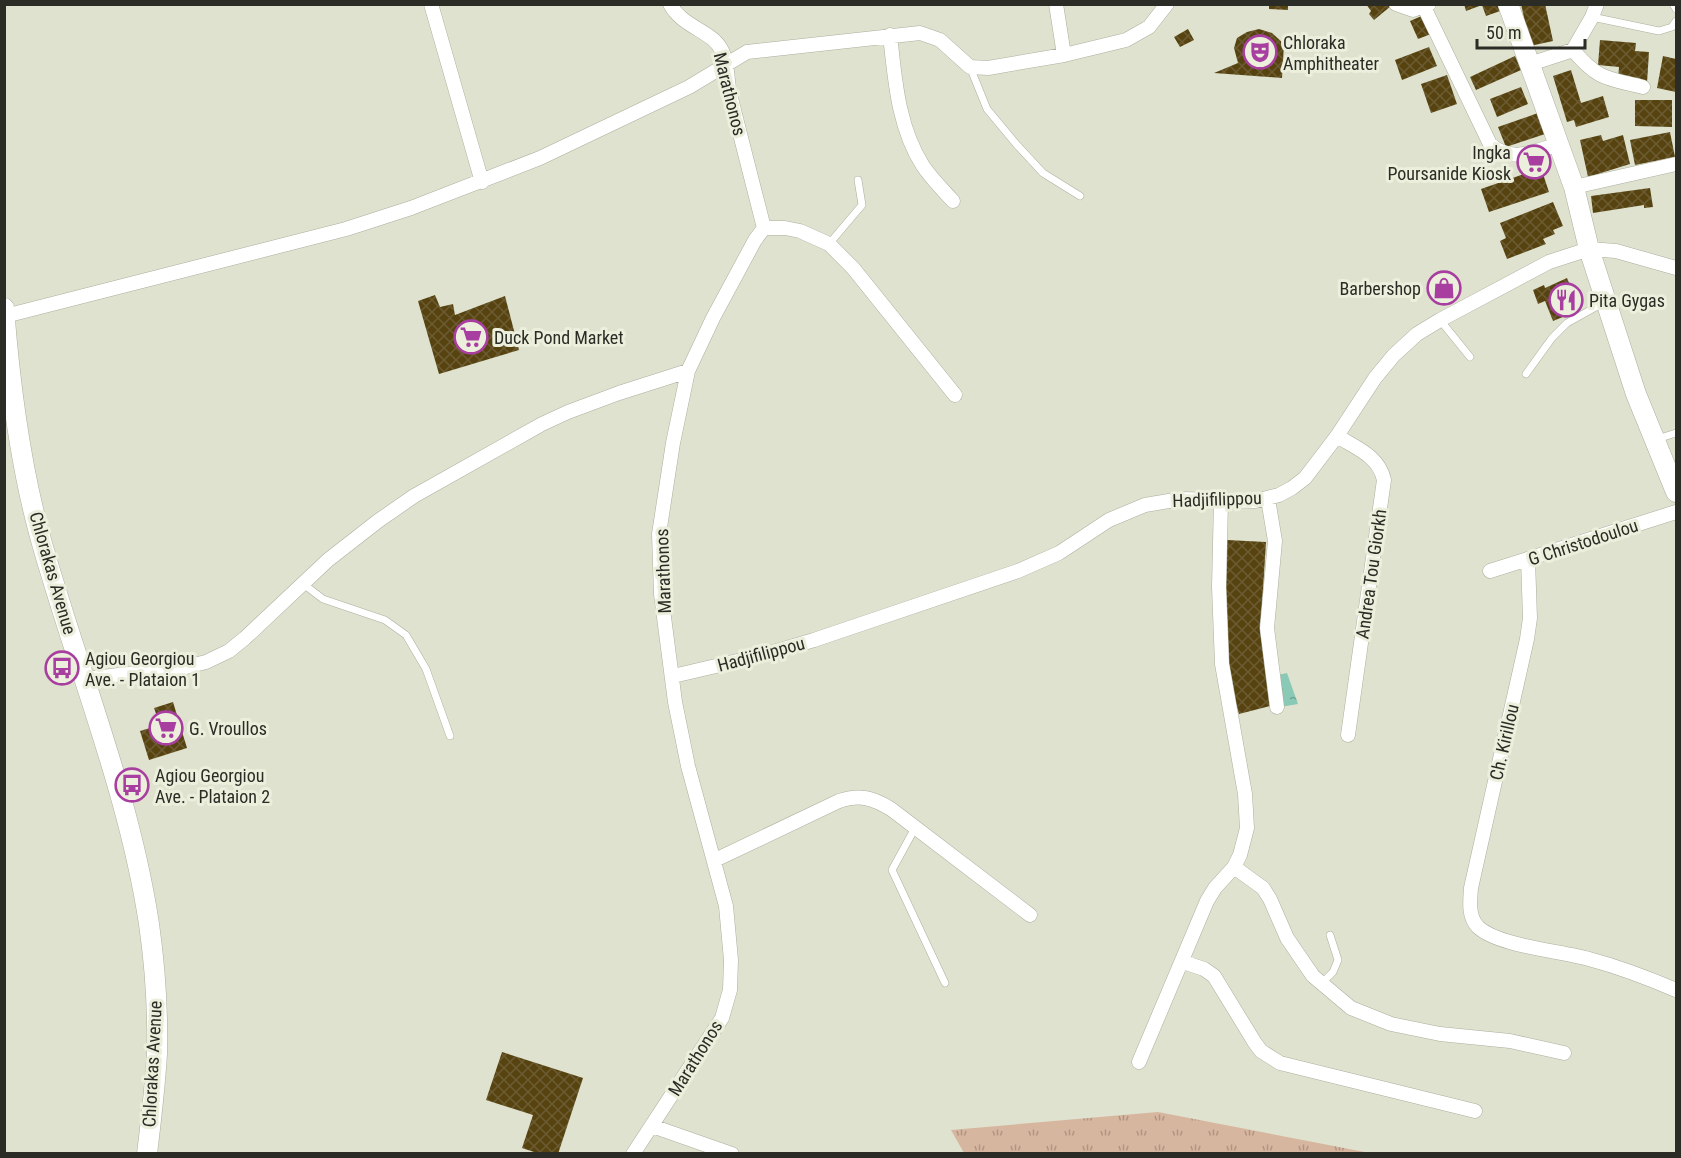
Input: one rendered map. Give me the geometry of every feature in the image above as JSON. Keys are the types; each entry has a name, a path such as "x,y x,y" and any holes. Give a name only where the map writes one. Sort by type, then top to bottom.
{"main road":[{"path":"1508,4 1574,187 1589,249 1636,394 1677,492"},
{"name":"Chlorakas Avenue","path":"4,308 20,439 41,540 115,773 149,925 156,989 157,1037 147,1154"}],"street":[{"path":"431,4 482,182"},
{"name":"Marathonos","path":"633,1154 715,1028 727,1006 732,975 726,906 682,739 661,594 659,534 673,443 688,371 745,257 764,228 722,51 719,46 683,21 670,4"},
{"path":"1056,4 1064,55"},
{"path":"5,329 346,229 482,182 540,158 689,87 747,52 920,33 934,36 970,67 988,68 1117,43 1149,27 1167,4"},
{"path":"1396,4 1413,10 1426,6 1490,144 1497,151 1517,156 1559,144"},
{"path":"1530,64 1573,50 1594,11"},
{"path":"890,36 904,126 923,167 953,201"},
{"path":"1573,50 1596,74 1607,79 1643,87"},
{"path":"1574,187 1677,164"},
{"path":"764,228 800,231 829,244 853,268 955,395"},
{"path":"1589,249 1616,251 1677,268"},
{"name":"Hadjifilippou","path":"673,676 763,655 814,640 1018,571 1059,553 1110,520 1145,505 1181,499 1255,501 1268,499 1292,488 1305,478 1337,436 1375,378 1394,355 1417,334 1533,270 1567,255 1589,249"},
{"path":"85,679 186,667 206,662 228,651 245,638 302,583 378,521 451,474 568,412 688,371"},
{"name":"Andrea Tou Giorkh","path":"1337,436 1377,463 1382,470 1384,480 1348,735"},
{"path":"1268,499 1275,540 1267,628 1277,707"},
{"path":"1138,1062 1207,901 1215,888 1234,867 1245,841 1247,811 1222,664 1218,587 1221,501"},
{"name":"G Christodoulou","path":"1490,571 1677,512"},
{"name":"Ch. Kirillou","path":"1528,560 1530,587 1527,639 1471,888 1471,914 1474,923 1488,934 1504,940 1590,959 1677,990"},
{"path":"715,860 851,798 864,797 876,800 1030,915"},
{"path":"1234,867 1263,888 1301,961 1321,984 1351,1008 1391,1024 1440,1034 1510,1041 1564,1053"},
{"path":"1182,962 1204,969 1214,976 1261,1051 1280,1063 1475,1111"},
{"path":"652,1126 732,1154"}],"lane":[{"path":"1673,4 1677,9"},
{"path":"1594,11 1659,31 1672,27 1677,21"},
{"path":"970,67 987,109 1009,136 1044,172 1080,196"},
{"path":"829,244 862,205 858,180"},
{"path":"1526,374 1552,338 1567,323 1605,302"},
{"path":"1440,320 1470,357"},
{"path":"1654,440 1677,433"},
{"path":"302,583 323,599 385,621 406,634 426,669 450,736"},
{"path":"915,828 892,870 945,983"},
{"path":"1321,984 1333,972 1338,960 1330,934"}],"green space":[{"path":"1158,1112 1370,1153 964,1153 951,1130"}],"water":[{"path":"1287,673 1298,704 1280,707 1278,675"}],"building":[{"path":"1269,4 1288,4 1288,10 1269,9"},
{"path":"1366,4 1390,4 1391,6 1374,20"},
{"path":"1464,4 1501,4 1503,10 1486,16 1482,5 1466,11"},
{"path":"1521,4 1545,4 1553,41 1530,46"},
{"path":"1424,15 1431,34 1418,39 1410,21"},
{"path":"1188,29 1194,40 1180,47 1174,37"},
{"name":"Chloraka Amphitheater","path":"1259,29 1272,33 1284,44 1282,78 1214,73 1238,63 1234,48 1237,38"},
{"path":"1600,40 1636,43 1635,51 1649,52 1647,83 1618,80 1619,67 1598,65"},
{"path":"1429,47 1437,66 1402,80 1395,60"},
{"path":"1515,56 1521,70 1476,90 1470,77"},
{"path":"1663,56 1676,59 1676,92 1657,88"},
{"path":"1571,70 1581,103 1603,96 1609,117 1576,127 1574,120 1567,122 1553,76"},
{"path":"1447,75 1457,104 1431,113 1421,84"},
{"path":"1521,87 1528,104 1497,117 1490,99"},
{"path":"1635,100 1672,100 1672,127 1635,126"},
{"path":"1538,113 1545,134 1506,147 1498,127"},
{"path":"1670,132 1675,157 1635,165 1630,140"},
{"path":"1601,135 1603,141 1623,135 1630,164 1588,177 1580,140"},
{"path":"1541,168 1549,192 1489,212 1481,189"},
{"path":"1650,188 1653,207 1644,208 1644,205 1593,213 1591,196"},
{"path":"1553,202 1563,226 1553,230 1555,234 1543,239 1546,244 1507,259 1500,241 1506,238 1500,223"},
{"path":"1567,278 1580,310 1553,321 1545,301 1538,304 1533,290 1544,285 1545,288"},
{"path":"435,295 440,307 453,304 455,315 505,296 519,350 439,374 418,301"},
{"path":"1227,540 1266,542 1261,621 1270,706 1239,714 1229,681 1224,590"},
{"name":"G. Vroullos","path":"173,702 187,748 149,760 140,731 160,725 154,708"},
{"path":"502,1052 583,1078 558,1154 540,1154 522,1148 533,1115 486,1100"}],"place":[{"name":"Chloraka Amphitheater","path":"1260,52"},
{"name":"Ingka Poursanide Kiosk","path":"1534,162"},
{"name":"Barbershop","path":"1444,288"},
{"name":"Pita Gygas","path":"1566,300"},
{"name":"Duck Pond Market","path":"471,337"},
{"name":"Agiou Georgiou Ave. - Plataion 1","path":"62,668"},
{"name":"G. Vroullos","path":"166,728"},
{"name":"Agiou Georgiou Ave. - Plataion 2","path":"132,785"}]}
